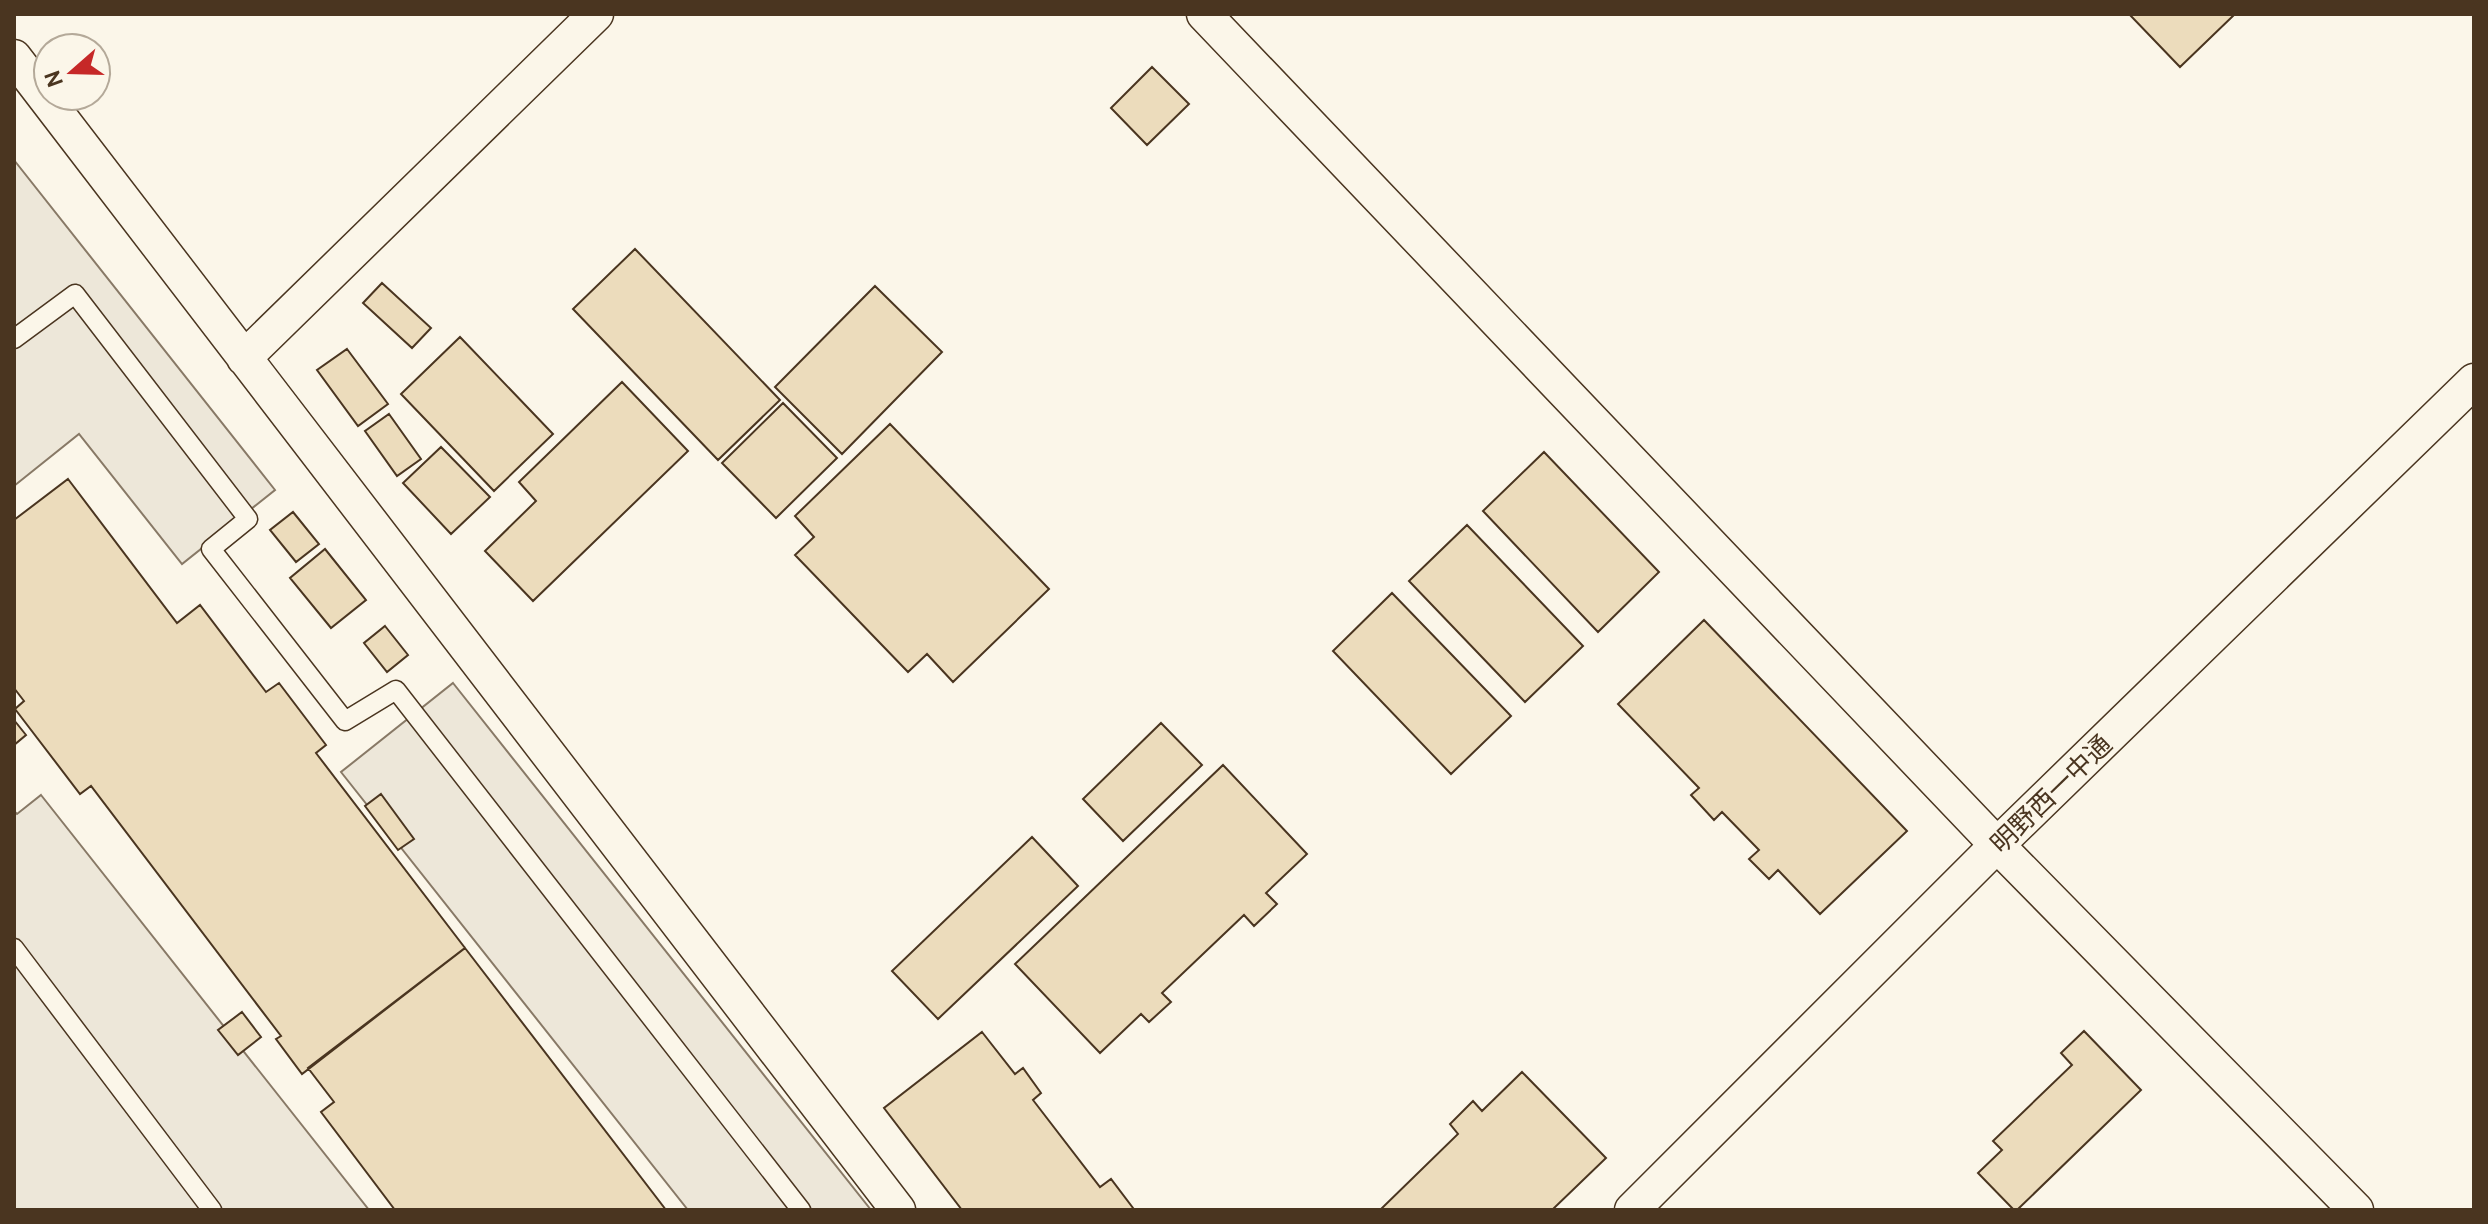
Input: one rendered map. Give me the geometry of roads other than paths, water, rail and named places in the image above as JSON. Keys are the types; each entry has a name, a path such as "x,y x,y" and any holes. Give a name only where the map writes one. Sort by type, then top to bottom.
{"street":[{"path":"244,358 596,14"},
{"path":"1204,14 1997,845 2356,1210"},
{"path":"14,57 898,1210"},
{"name":"明野西一中通","path":"1632,1210 1997,845 2474,381"}],"lane":[{"path":"14,339 75,294 248,519 211,549 345,721 396,690 801,1210"},
{"path":"14,948 212,1210"}]}
